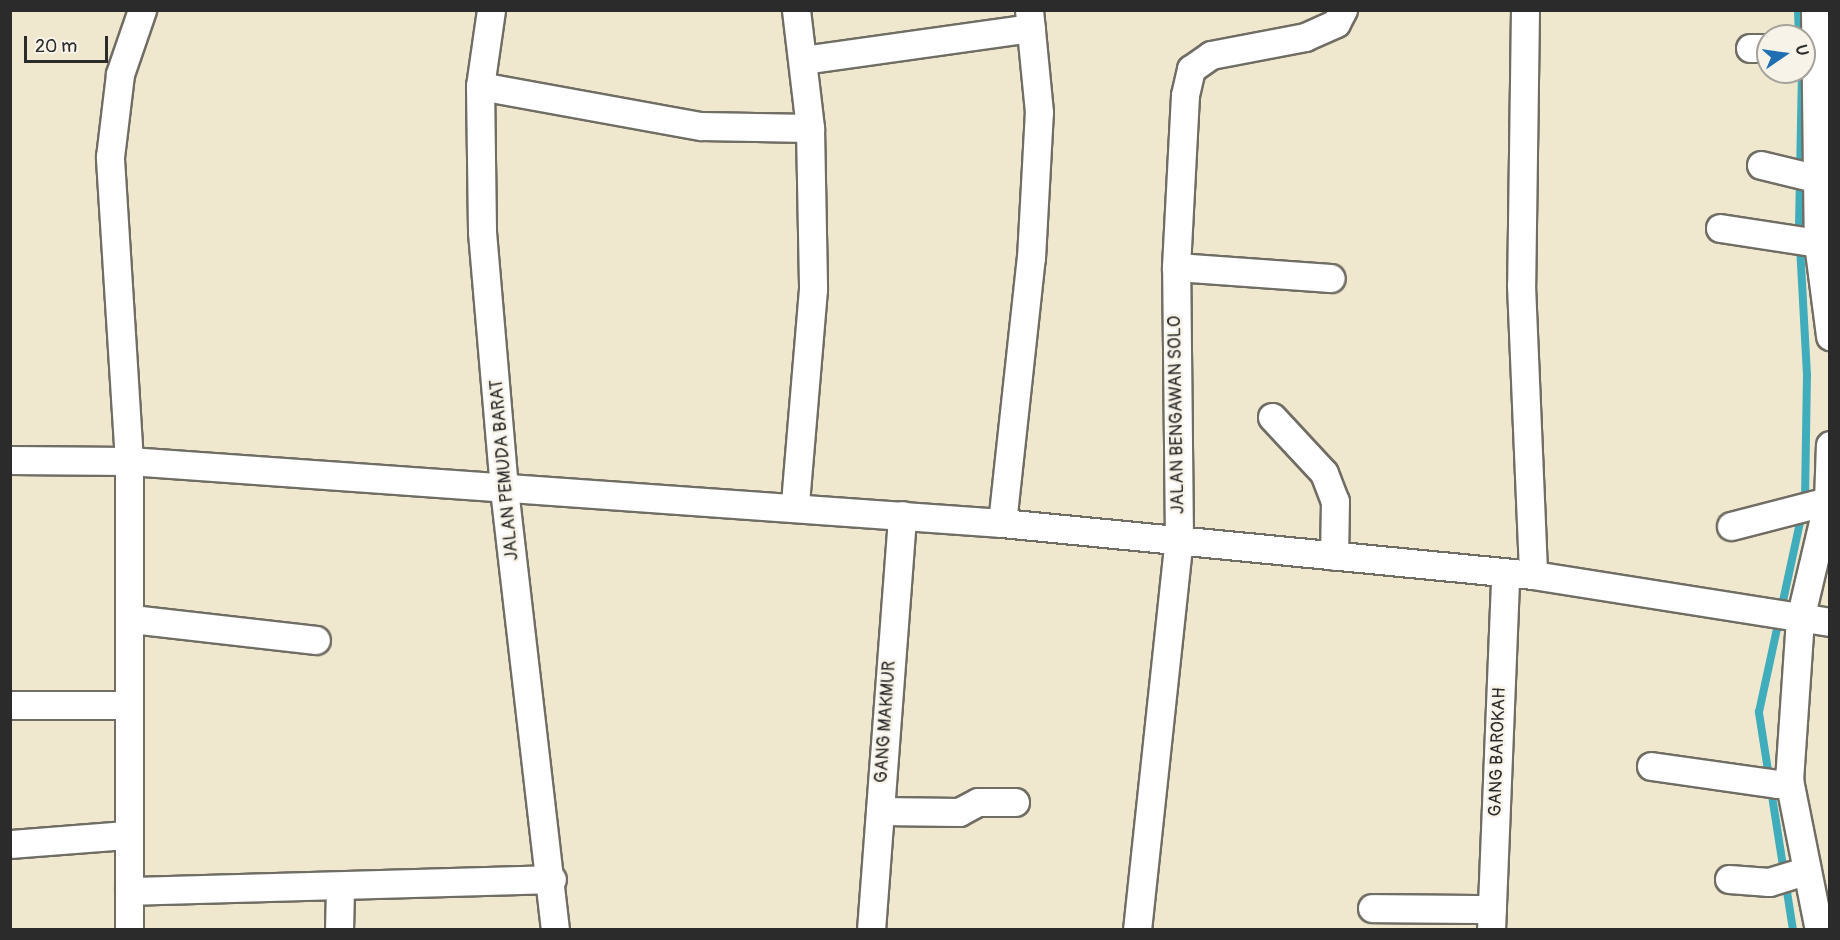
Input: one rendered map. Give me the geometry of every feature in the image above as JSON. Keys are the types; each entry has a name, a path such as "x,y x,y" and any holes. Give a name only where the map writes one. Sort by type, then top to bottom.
{"street":[{"path":"129,930 126,835 132,619 129,461 110,157 120,74 142,10"},
{"name":"JALAN PEMUDA BARAT","path":"491,10 480,86 482,232 504,489 552,879 555,930"},
{"path":"795,10 810,128 813,289 795,505"},
{"name":"JALAN BENGAWAN SOLO","path":"1137,930 1179,540 1176,267 1191,69 1211,55 1305,37 1336,23 1343,10"},
{"path":"1525,10 1521,285 1533,575"},
{"path":"803,60 1030,20 1039,112 1031,258 1002,523"},
{"path":"1807,84 1804,241 1830,336"},
{"path":"480,86 701,126 810,128"},
{"path":"1761,165 1806,177"},
{"path":"1720,228 1804,241"},
{"path":"1176,267 1331,278"},
{"path":"1272,417 1324,472 1335,501 1334,556"},
{"path":"1819,930 1788,877 1775,782 1787,616 1830,445"},
{"path":"10,460 129,461 504,489 795,505 1002,523 1533,575 1830,622"},
{"path":"1731,526 1815,504"},
{"name":"GANG MAKMUR","path":"871,930 902,515"},
{"name":"GANG BAROKAH","path":"1492,919 1505,574"},
{"path":"132,619 316,640"},
{"path":"10,705 129,705"},
{"path":"1651,766 1775,782"},
{"path":"880,811 959,812 978,802 1015,802"},
{"path":"10,844 126,835"},
{"path":"1730,879 1788,877"},
{"path":"129,891 340,888 552,879"},
{"path":"339,930 340,888"},
{"path":"1372,908 1492,919"}],"waterway":[{"path":"1798,10 1799,24"},
{"path":"1793,930 1759,712 1805,500 1807,375 1799,227 1802,84"}]}
